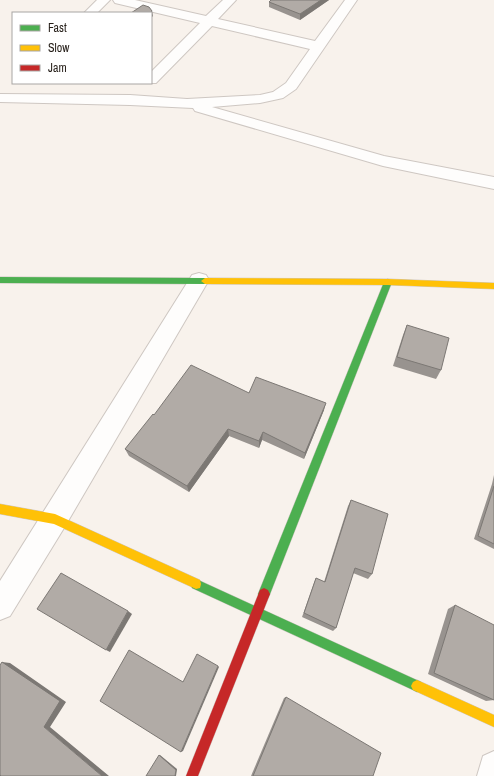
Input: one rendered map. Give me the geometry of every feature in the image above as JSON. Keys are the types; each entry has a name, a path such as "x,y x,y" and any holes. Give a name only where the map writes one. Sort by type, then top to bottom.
{"street":[{"path":"91,12 104,0"},
{"path":"119,0 318,46"},
{"path":"152,79 230,0"},
{"path":"0,98 130,100 187,104 260,99 278,95 291,86 351,0"},
{"path":"0,95 13,84"},
{"path":"130,100 147,84"},
{"path":"187,104 383,161 494,183"},
{"path":"0,280 388,282 494,286"},
{"path":"0,606 55,519 199,280"},
{"path":"192,776 388,282"},
{"path":"0,510 55,519 494,721"},
{"path":"492,776 494,767"}],"building":[{"path":"271,0 321,0 300,14 269,2"},
{"path":"143,5 149,7 152,11 151,12 132,12"},
{"path":"407,325 449,338 441,370 397,357"},
{"path":"191,365 249,393 256,377 326,403 305,453 263,432 259,441 228,429 187,486 125,449 153,414 154,415"},
{"path":"494,486 494,544 478,536"},
{"path":"351,500 388,514 372,574 355,568 336,628 304,613 316,578 325,582"},
{"path":"61,573 128,611 106,650 37,609"},
{"path":"455,605 494,625 494,700 434,673"},
{"path":"129,650 183,682 197,654 218,666 181,752 100,701"},
{"path":"2,662 60,701 44,727 102,776 0,775 0,665"},
{"path":"286,697 381,753 373,776 253,776"},
{"path":"159,755 176,770 175,776 146,776"}],"traffic: fast":[{"path":"0,280 205,281"},
{"path":"264,594 388,282"},
{"path":"196,584 417,686"}],"traffic: slow":[{"path":"205,281 388,282 494,286"},
{"path":"0,509 55,519 196,584"},
{"path":"417,686 494,721"}],"traffic: jam":[{"path":"192,776 264,594"}]}
